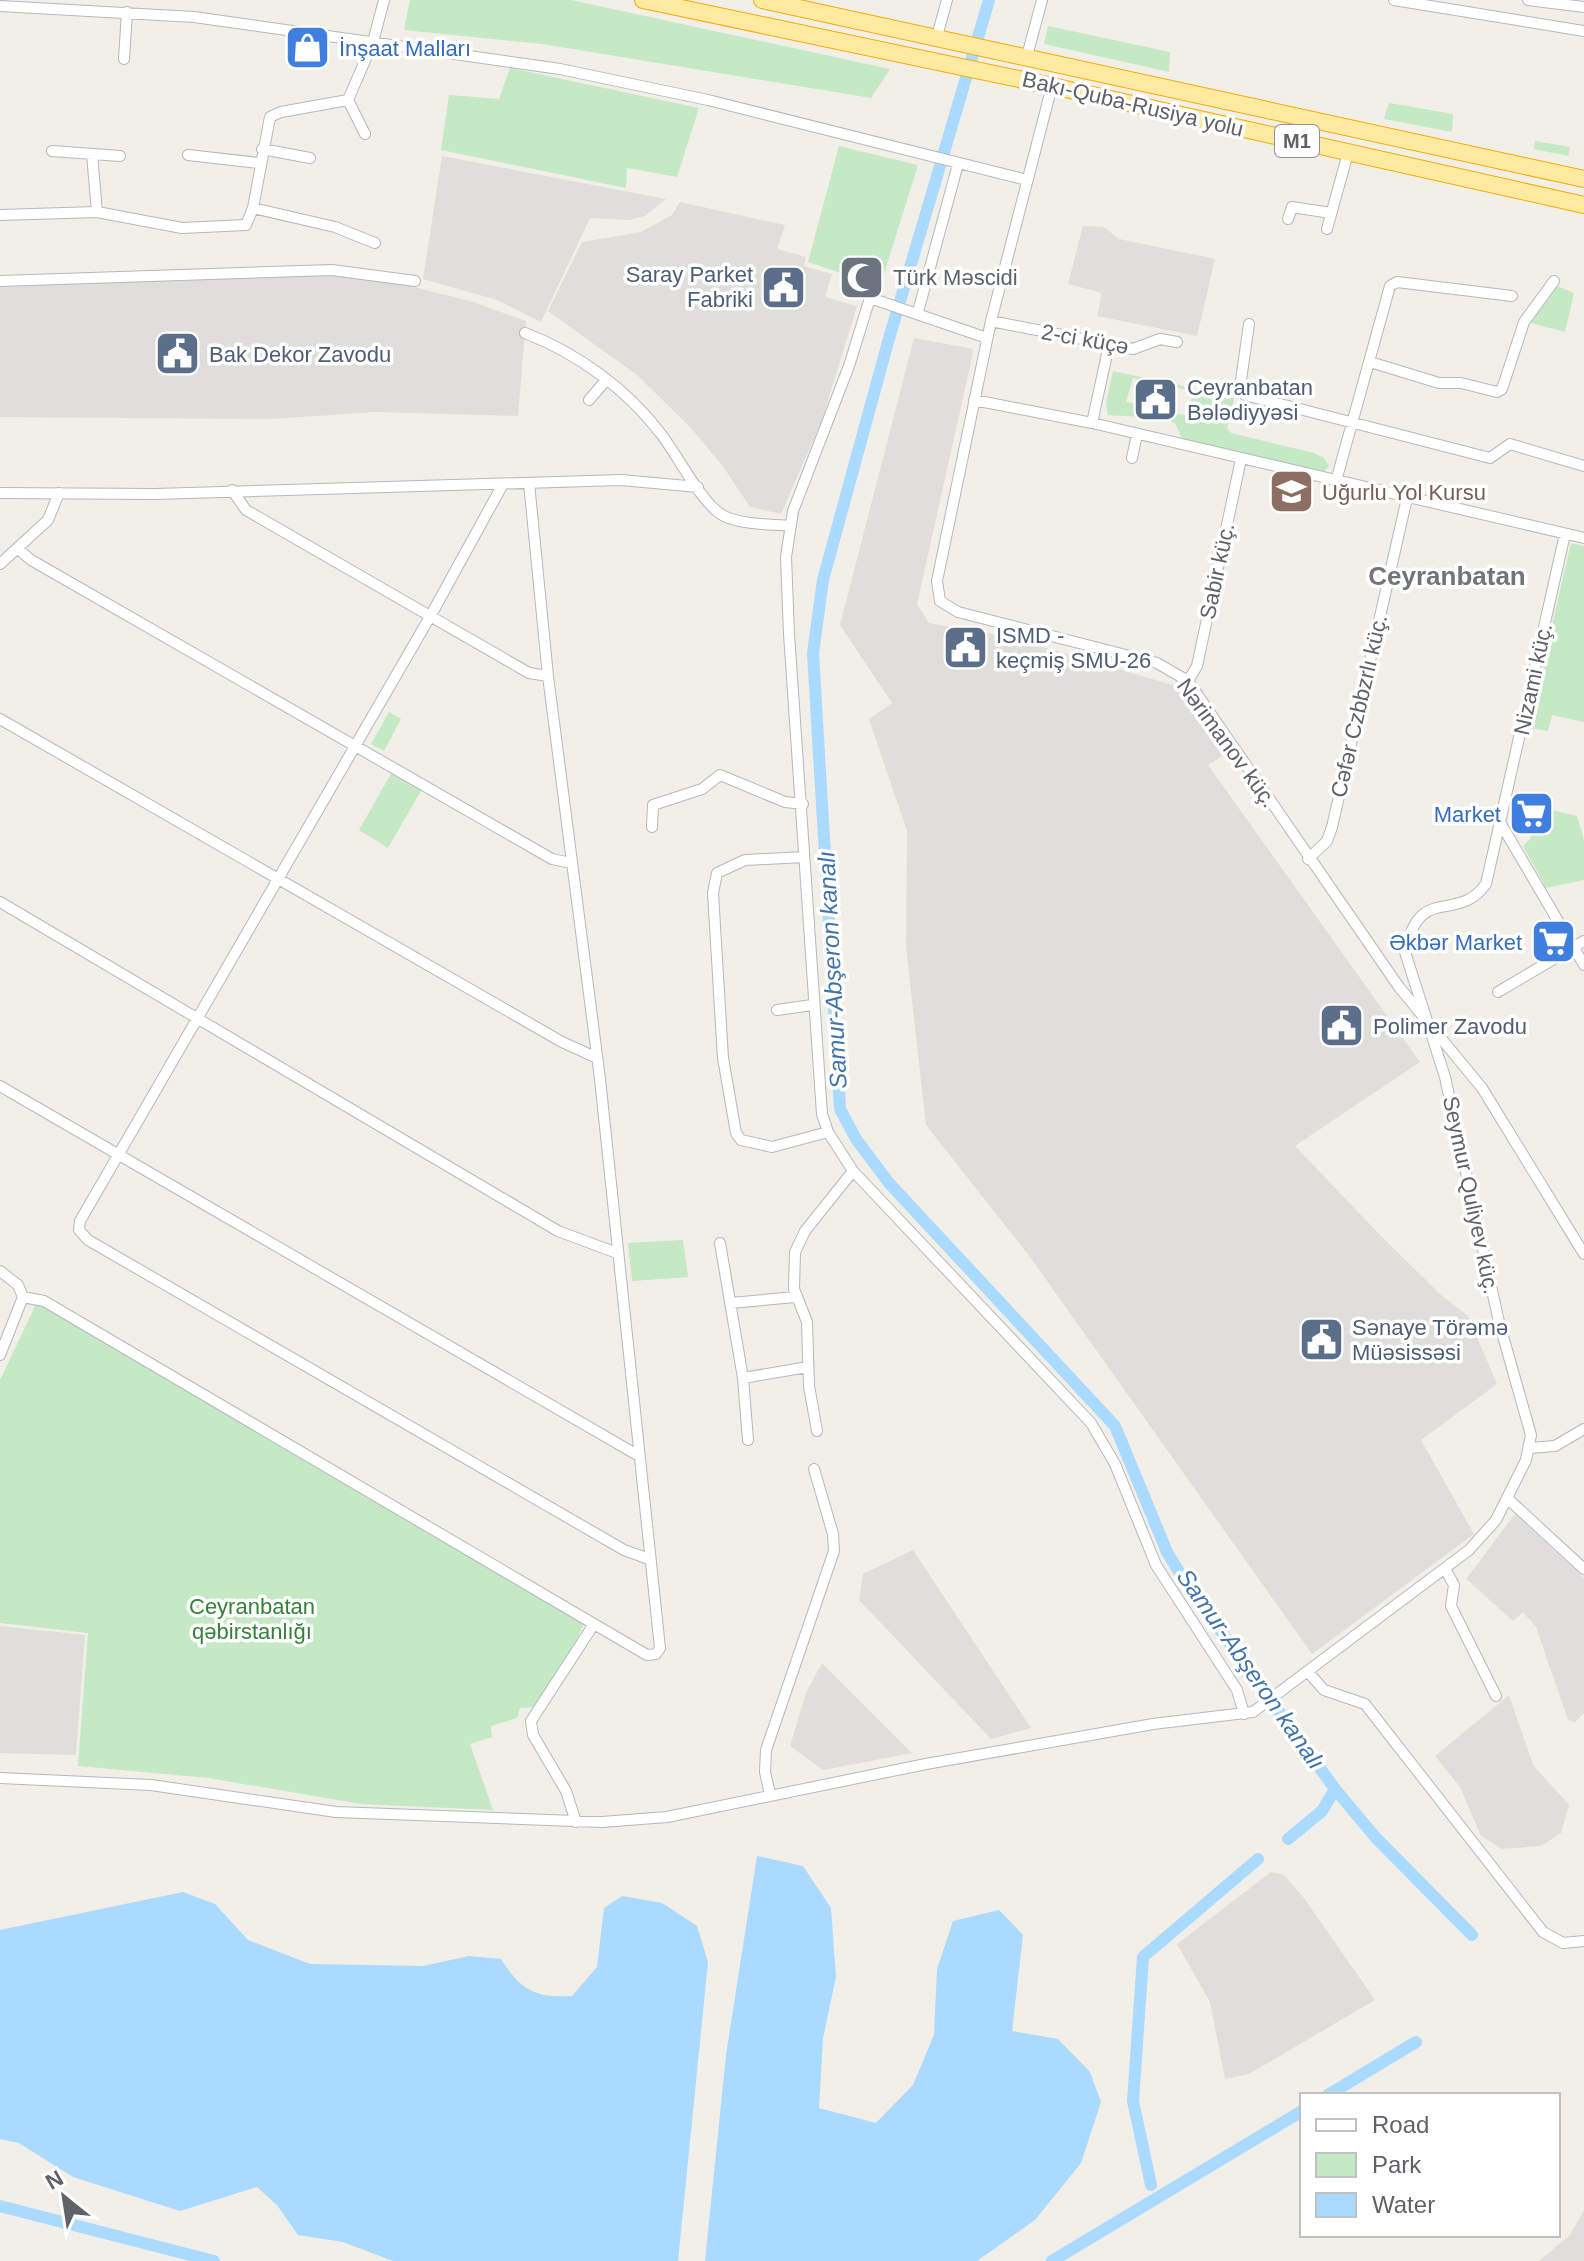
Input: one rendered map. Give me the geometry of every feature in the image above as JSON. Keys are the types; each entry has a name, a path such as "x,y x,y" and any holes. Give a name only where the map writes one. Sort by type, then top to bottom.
{"highway":[{"name":"Bakı-Quba-Rusiya yolu","path":"643,0 942,62 1584,205"},
{"path":"762,0 942,37"},
{"name":"Bakı-Quba-Rusiya yolu","path":"942,37 1584,179"}],"street":[{"path":"365,134 348,100 373,42 384,0"},
{"path":"942,37 947,0"},
{"path":"1020,54 1042,0"},
{"path":"1394,0 1584,31"},
{"path":"1528,0 1584,7"},
{"path":"0,6 194,17 575,72 708,100 1027,180"},
{"path":"124,59 127,12"},
{"name":"Nərimanov küç.","path":"1052,86 987,338 937,581 940,601 958,612 1157,663 1188,681 1308,859 1426,1020 1500,1114 1584,1254"},
{"path":"0,215 97,212 182,228 241,226 250,221 268,122 275,114 348,100"},
{"path":"262,149 310,158"},
{"path":"52,151 120,156"},
{"path":"1327,229 1348,153"},
{"path":"92,154 97,212"},
{"path":"188,155 259,163"},
{"path":"918,312 957,164"},
{"path":"1288,219 1292,207 1331,213"},
{"path":"253,208 335,227 375,243"},
{"path":"0,281 332,270 415,281"},
{"path":"1370,362 1439,383 1461,383 1497,392 1502,389 1524,322 1554,281"},
{"path":"1336,481 1388,290 1393,283 1512,296"},
{"path":"987,338 870,298 849,366 791,526 786,557 789,634 803,804 818,1090 828,1132 853,1171 1091,1423 1115,1464 1156,1565 1237,1690 1244,1714"},
{"name":"2-ci küçə","path":"991,321 1133,349 1160,339 1177,342"},
{"path":"1249,324 1241,392 1490,458 1510,444 1584,466"},
{"path":"525,333 566,351 606,380 660,432 698,487 724,516 791,526"},
{"path":"1092,423 1109,345"},
{"path":"589,400 606,380"},
{"path":"974,400 1092,423 1584,538"},
{"path":"1132,458 1137,434"},
{"name":"Sabir küç.","path":"1188,681 1197,666 1241,459"},
{"path":"0,493 621,480 698,487"},
{"path":"23,1297 44,1301 647,1655 656,1654 660,1637 595,1057 548,676 529,483"},
{"path":"503,484 431,615 80,1221 79,1230 88,1240 624,1550 649,1559"},
{"path":"232,490 246,510 529,673 548,676"},
{"path":"0,564 48,520 59,493"},
{"name":"Cəfər Czbbzrlı küç.","path":"1308,859 1327,841 1332,827 1407,498"},
{"name":"Nizami küç.","path":"1426,1020 1408,967 1408,937 1426,910 1437,905 1465,903 1477,896 1486,884 1565,534"},
{"path":"18,549 31,560 552,859 571,863"},
{"path":"0,719 278,881 562,1042 595,1057"},
{"path":"652,827 653,805 702,789 720,775 785,802 803,804"},
{"path":"1501,824 1584,965"},
{"path":"804,857 745,860 717,873 713,893 723,1058 736,1133 741,1140 772,1147 828,1132"},
{"path":"0,902 558,1231 617,1253"},
{"path":"1498,992 1584,941"},
{"path":"777,1010 812,1005"},
{"name":"Seymur Quliyev küç.","path":"1426,1020 1445,1077 1499,1322 1531,1435 1530,1448"},
{"path":"0,1086 639,1456"},
{"path":"817,1431 808,1367 807,1322 795,1297 797,1243 853,1171"},
{"path":"720,1243 743,1378 748,1440"},
{"path":"0,1271 18,1285 23,1297 0,1355"},
{"path":"731,1303 795,1297"},
{"path":"743,1378 808,1367"},
{"path":"0,1778 163,1786 336,1812 576,1822 645,1820 1113,1730 1244,1714 1260,1708 1483,1538 1507,1498 1530,1448 1555,1446 1584,1429"},
{"path":"770,1794 765,1772 766,1750 834,1551 833,1534 814,1469"},
{"path":"1507,1498 1584,1569"},
{"path":"1445,1569 1454,1585 1451,1606 1496,1696"},
{"path":"576,1822 566,1791 530,1727 594,1624"},
{"path":"1308,1672 1324,1690 1365,1704 1543,1932 1563,1943 1584,1941"}],"shaded area":[{"path":"442,156 666,199 645,216 629,220 590,218 541,322 497,300 423,279"},
{"path":"680,202 785,225 777,249 806,257 804,266 832,274 825,297 857,306 822,420 781,514 750,507 722,465 690,427 637,375 548,311 582,242 641,232 672,215"},
{"path":"1083,226 1104,227 1119,239 1215,259 1197,336 1097,316 1102,293 1068,284"},
{"name":"Bak Dekor Zavodu","path":"345,275 405,285 470,301 526,321 518,416 374,412 270,419 0,417 0,287"},
{"path":"914,338 974,349 917,604 929,623 1009,637 1176,686 1222,756 1208,765 1420,1062 1295,1146 1441,1295 1468,1316 1497,1384 1421,1440 1474,1534 1312,1654 1030,1257 926,1125 906,947 907,831 869,719 892,703 840,625"},
{"path":"1515,1514 1584,1578 1584,1713 1575,1722 1568,1720 1536,1627 1523,1612 1513,1621 1466,1579"},
{"path":"913,1550 1031,1728 991,1739 859,1600 863,1574"},
{"path":"0,1626 85,1635 76,1755 0,1753"},
{"path":"822,1663 912,1753 823,1770 790,1746 806,1693"},
{"path":"1509,1695 1533,1765 1569,1805 1561,1833 1541,1846 1502,1849 1481,1836 1460,1787 1435,1756"},
{"path":"1271,1872 1284,1875 1304,1898 1375,2000 1249,2074 1225,2079 1210,2002 1177,1944"},
{"path":"1584,2210 1584,2261 1539,2261 1570,2235"}],"green space":[{"path":"410,0 571,0 890,69 871,98 543,44 404,30"},
{"path":"1048,26 1170,52 1169,72 1044,44"},
{"path":"510,68 699,108 677,177 627,168 626,188 441,150 449,95 499,99"},
{"path":"1389,103 1453,114 1452,132 1384,119"},
{"path":"1535,141 1570,147 1568,156 1534,149"},
{"path":"839,146 918,165 878,293 843,284 844,274 808,262"},
{"path":"1557,286 1574,293 1565,332 1531,323 1546,296"},
{"path":"1113,371 1230,396 1234,399 1227,428 1231,433 1314,453 1324,458 1329,466 1325,471 1312,471 1182,439 1176,425 1160,413 1163,410 1188,416 1193,391 1133,378 1126,402 1147,406 1142,417 1108,415 1106,404"},
{"path":"1571,543 1584,546 1584,722 1552,715 1548,731 1528,728"},
{"path":"389,712 401,719 384,751 371,744"},
{"path":"392,772 422,789 388,848 359,830"},
{"path":"1540,807 1577,816 1584,840 1584,880 1546,888 1523,846 1530,839"},
{"path":"683,1240 688,1277 632,1281 628,1243"},
{"name":"Ceyranbatan qəbirstanlığı","path":"37,1302 584,1623 568,1659 536,1707 520,1708 517,1718 491,1726 492,1737 470,1744 493,1810 361,1804 208,1778 78,1766 88,1633 0,1623 0,1380"}],"water":[{"path":"757,1856 803,1866 831,1908 836,1977 823,2038 819,2108 876,2123 913,2085 934,2035 937,1969 953,1921 999,1910 1023,1935 1012,2031 1058,2039 1090,2072 1101,2102 1081,2163 1035,2220 977,2261 705,2261 726,2055"},
{"path":"183,1892 215,1904 248,1940 310,1964 423,1966 469,1956 501,1959 522,1985 538,1993 559,1996 572,1996 597,1967 604,1908 622,1896 662,1903 697,1926 708,1962 678,2261 393,2261 343,2242 298,2235 277,2205 257,2187 180,2211 73,2177 19,2143 0,2139 0,1930"}],"waterway":[{"name":"Samur-Abşeron kanalı","path":"989,0 888,342 823,580 813,653 840,1109 856,1139 889,1183 1115,1426 1167,1552 1184,1580 1335,1789 1376,1838 1472,1935"},
{"path":"1288,1839 1322,1811 1335,1789"},
{"path":"1151,2185 1133,2101 1143,1957 1258,1859"},
{"name":"Samur-Abşeron kanalı","path":"1331,2093 1416,2042"},
{"name":"Samur-Abşeron kanalı","path":"1052,2261 1300,2112"},
{"name":"Samur-Abşeron kanalı","path":"0,2206 214,2261"}],"place":[{"name":"İnşaat Malları","path":"308,48"},
{"name":"Türk Məscidi","path":"862,277"},
{"name":"Saray Parket Fabriki","path":"784,287"},
{"name":"Bak Dekor Zavodu","path":"178,354"},
{"name":"Ceyranbatan Bələdiyyəsi","path":"1156,400"},
{"name":"Uğurlu Yol Kursu","path":"1291,492"},
{"name":"ISMD - keçmiş SMU-26","path":"965,648"},
{"name":"Market","path":"1532,814"},
{"name":"Əkbər Market","path":"1553,942"},
{"name":"Polimer Zavodu","path":"1342,1026"},
{"name":"Sənaye Törəmə Müəsissəsi","path":"1321,1340"}],"district":[{"name":"Ceyranbatan","path":"1447,576"}]}
